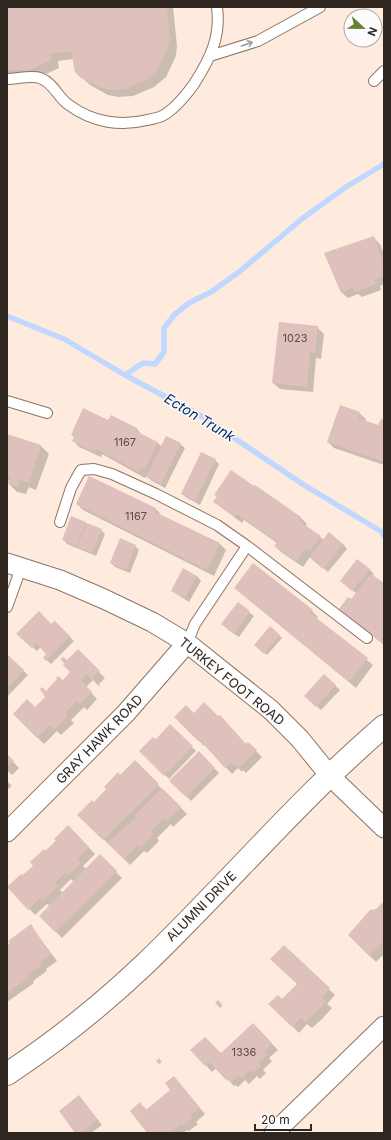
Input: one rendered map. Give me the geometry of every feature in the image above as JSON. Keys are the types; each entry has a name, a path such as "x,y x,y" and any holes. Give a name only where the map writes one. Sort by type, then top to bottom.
{"main road":[{"name":"ALUMNI DRIVE","path":"7,1074 69,1030 146,963 330,776 384,726"}],"street":[{"name":"TURKEY FOOT ROAD","path":"14,565 60,580 104,599 152,622 187,642 271,710 300,739 330,776 384,828"},
{"name":"GRAY HAWK ROAD","path":"7,832 126,713 187,642"},
{"path":"274,1133 384,1026"}],"lane":[{"path":"7,79 39,78 50,83 67,105 88,116 108,122 135,123 162,116 176,105 192,86 210,56 218,30 217,7"},
{"path":"210,56 258,41 320,7"},
{"path":"374,81 384,71"},
{"path":"7,401 47,413"},
{"path":"60,522 71,488 81,470 94,469 112,474 156,494 217,525 247,546 367,638"},
{"path":"187,642 195,624 247,546"},
{"path":"7,607 14,565"}],"building":[{"path":"7,7 167,7 170,38 168,48 158,69 147,80 125,89 110,90 81,78 75,72 71,51 51,54 51,60 30,70 7,70"},
{"path":"374,236 384,263 384,276 374,280 376,284 355,292 353,288 341,293 324,253"},
{"path":"279,322 318,326 315,353 310,352 307,387 272,383"},
{"path":"340,405 360,412 358,418 378,425 381,419 384,420 384,462 327,442"},
{"path":"83,408 108,420 111,415 137,428 135,431 158,442 145,469 141,467 139,472 96,449 95,452 72,441 74,437 71,435"},
{"path":"7,434 41,445 29,483 21,480 18,487 8,484 10,477 7,476"},
{"path":"166,436 181,443 161,484 146,477"},
{"path":"201,452 216,459 195,501 181,494"},
{"path":"231,470 301,517 299,521 321,536 310,551 306,548 296,561 274,546 277,542 237,514 235,517 213,502 217,496 214,495"},
{"path":"89,476 156,508 155,512 220,543 207,570 76,504"},
{"path":"71,516 86,522 76,546 62,540"},
{"path":"87,523 102,529 92,553 77,547"},
{"path":"329,532 343,544 323,569 309,557"},
{"path":"120,538 136,545 126,570 110,563"},
{"path":"357,559 370,569 352,591 340,581"},
{"path":"253,563 313,610 310,613 368,658 349,682 234,588"},
{"path":"183,568 197,576 185,598 171,591"},
{"path":"371,574 384,583 384,645 339,609 348,597 351,599"},
{"path":"238,602 250,611 234,634 221,624"},
{"path":"39,611 51,624 55,621 70,636 46,661 43,658 46,654 36,643 32,648 16,634"},
{"path":"270,626 280,635 264,654 254,645"},
{"path":"78,649 100,671 93,677 95,679 93,681 87,674 81,680 92,692 80,704 77,701 65,713 68,716 54,730 50,725 37,738 13,714 27,699 35,707 45,697 40,689 42,687 46,691 58,676 63,680 70,672 63,665 64,663 60,659 63,657 67,660"},
{"path":"8,655 24,670 7,688 7,656"},
{"path":"324,674 336,685 316,707 304,696"},
{"path":"204,702 218,716 220,715 246,744 248,742 257,750 239,768 237,765 235,767 231,762 225,768 199,739 198,741 174,717 186,705 194,713"},
{"path":"170,724 193,746 164,776 139,751 153,737 156,739"},
{"path":"199,751 215,768 186,797 169,781"},
{"path":"7,754 14,761 7,767"},
{"path":"135,760 159,784 103,840 77,815 92,800 94,802 106,789 104,787 118,772 120,775"},
{"path":"162,788 181,807 167,821 164,819 151,831 154,834 140,848 138,845 124,859 107,843 136,818 134,816"},
{"path":"68,825 89,847 77,859 81,863 67,876 65,873 55,883 58,887 43,901 40,898 28,910 7,887 21,874 23,875 33,866 30,862 44,849 45,851 56,841 54,839"},
{"path":"100,854 117,871 55,932 39,916"},
{"path":"384,901 384,941 369,956 348,935 370,910 376,909"},
{"path":"31,924 51,955 40,962 42,965 27,975 29,977 7,993 7,945 10,943 8,941"},
{"path":"284,945 330,988 322,997 326,1002 305,1022 301,1018 292,1027 268,1004 278,995 282,999 297,984 270,959"},
{"path":"218,1000 223,1005 220,1008 215,1003"},
{"path":"253,1023 272,1043 264,1051 267,1055 258,1063 261,1066 253,1073 250,1070 242,1078 238,1075 231,1082 228,1079 227,1081 209,1062 205,1066 190,1050 205,1037 221,1053"},
{"path":"159,1058 162,1062 159,1064 156,1061"},
{"path":"174,1076 200,1108 190,1115 193,1117 170,1133 147,1133 130,1111 140,1102 146,1110 170,1090 165,1083"},
{"path":"79,1095 98,1120 81,1133 75,1133 59,1111"}],"waterway":[{"path":"125,375 143,363 155,364 164,352 164,328 175,314 189,303 211,292 239,272 303,218 346,187 384,164"},
{"name":"Ecton Trunk","path":"7,316 64,339 125,375 203,417 304,485 382,532 384,536"}]}
